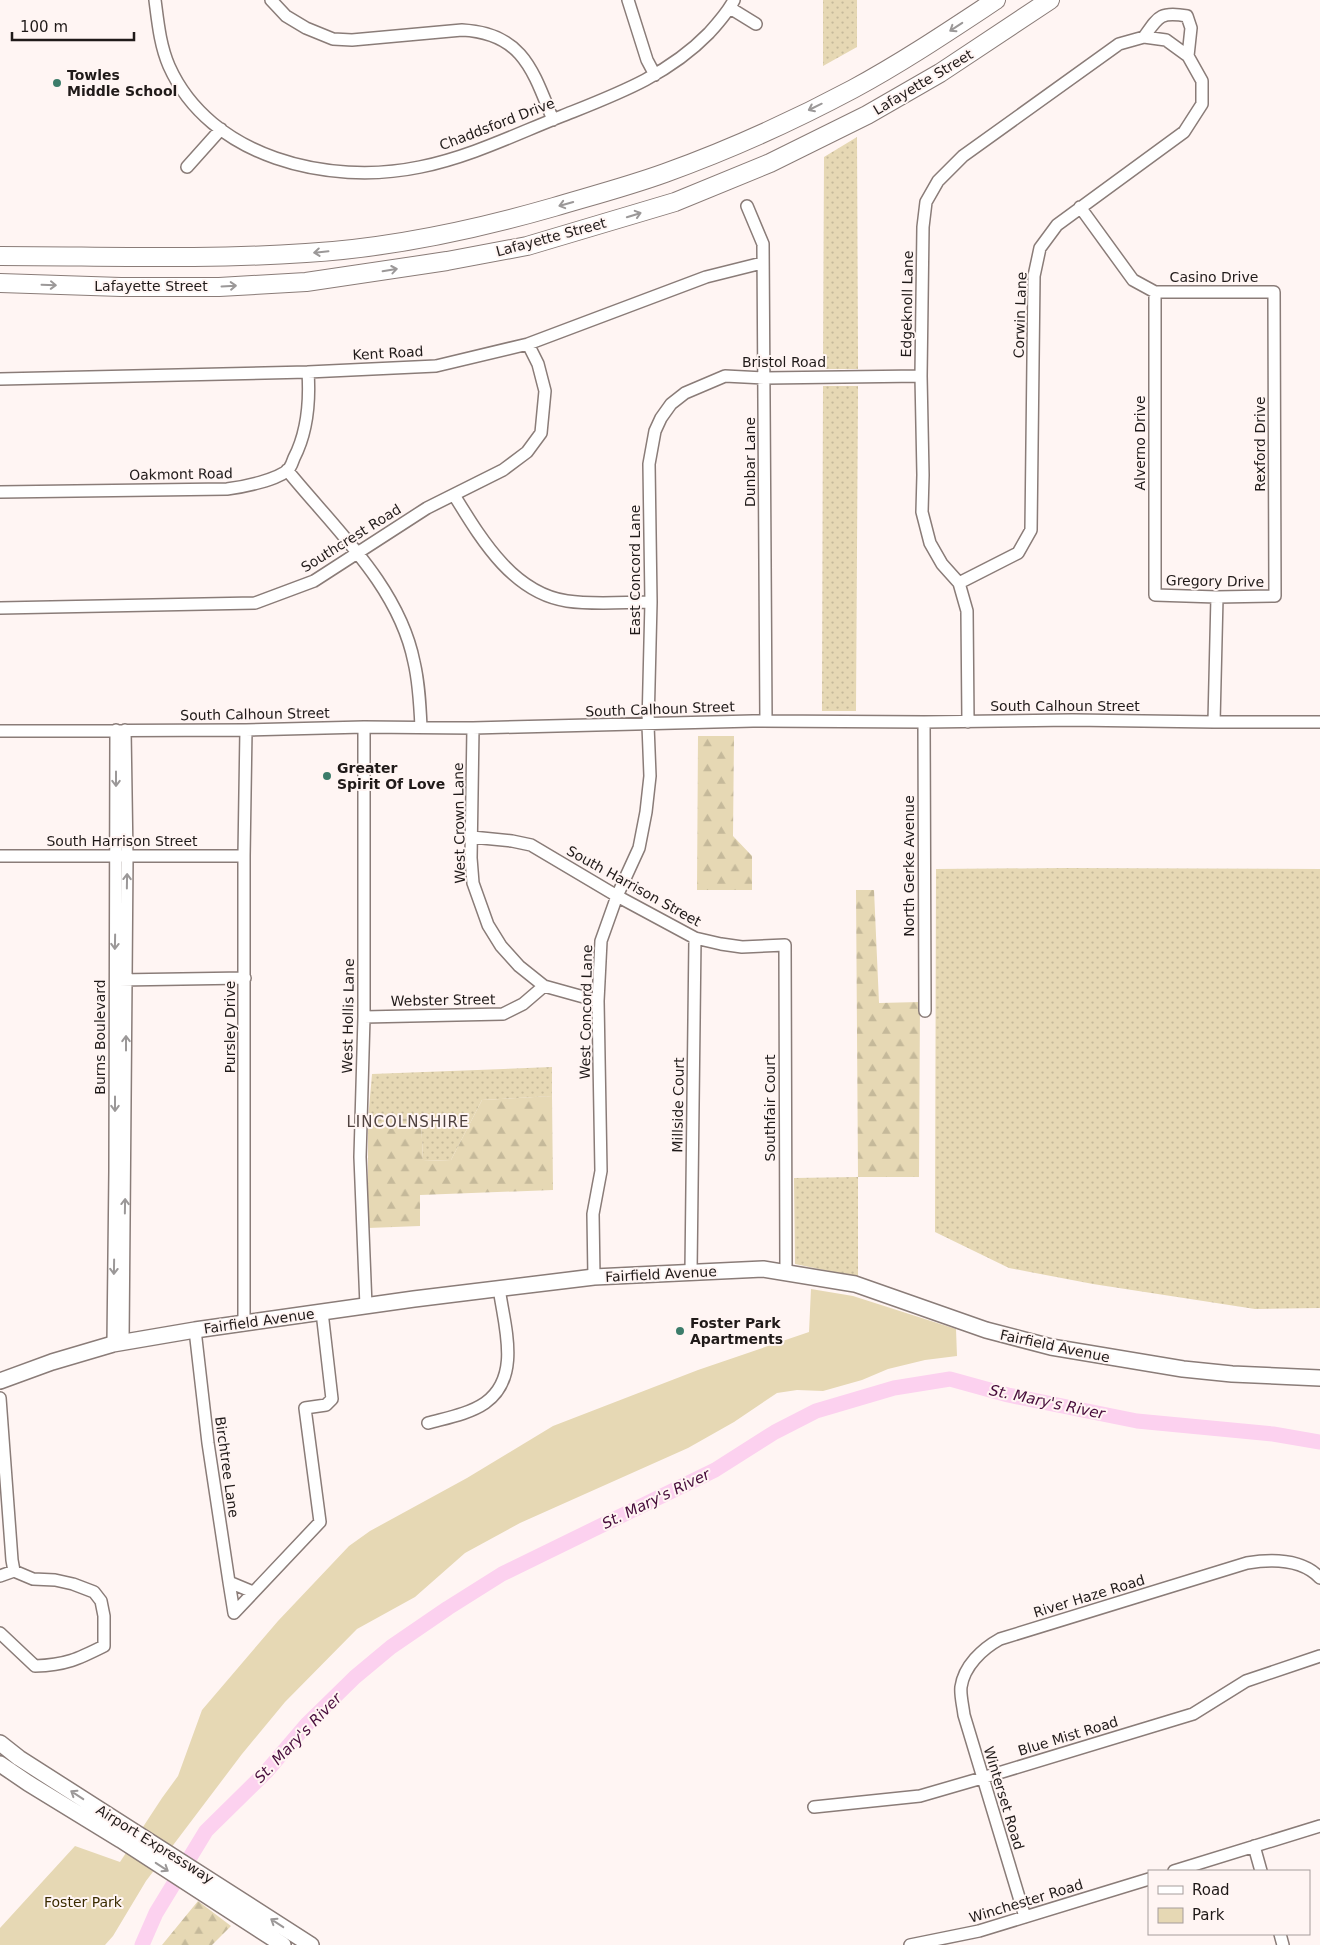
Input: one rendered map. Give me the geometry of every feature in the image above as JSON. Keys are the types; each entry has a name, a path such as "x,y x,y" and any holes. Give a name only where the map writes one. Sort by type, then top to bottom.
{"highway":[{"name":"Lafayette Street","path":"0,256 219,257 308,253 443,235 521,216 665,174 757,135 853,89 924,48 996,0"},
{"name":"Lafayette Street","path":"0,283 120,287 220,287 306,282 447,261 527,246 675,202 770,163 867,115 940,74 1050,0"}],"main road":[{"name":"Fairfield Avenue","path":"0,1381 52,1362 118,1343 195,1330 499,1288 594,1277 763,1269 855,1284 986,1330 1051,1347 1183,1369 1232,1374 1320,1378"},
{"name":"Airport Expressway","path":"0,1743 234,1914 284,1945"},
{"name":"Airport Expressway","path":"0,1764 28,1783 127,1835 244,1901 311,1945"}],"street":[{"name":"Chaddsford Drive","path":"155,0 162,46 170,68 193,104 221,129 249,146 282,160 329,171 368,174 412,169 468,154 628,90 687,54 715,27 732,4"},
{"path":"271,0 286,16 306,28 333,39 352,40 462,30 478,31 494,36 515,49 529,64 553,120"},
{"path":"628,0 647,60 655,75"},
{"path":"732,4 756,24"},
{"path":"1144,38 1158,18 1172,13 1187,16 1191,28 1188,56"},
{"name":"Edgeknoll Lane","path":"968,722 967,611 959,583 942,564 930,543 922,512 921,376 923,227 926,202 938,181 963,156 1119,44 1144,38 1166,40 1188,56"},
{"name":"Corwin Lane","path":"959,583 1018,553 1031,530 1034,276 1040,248 1057,225 1184,132 1202,104 1202,81 1188,56"},
{"path":"187,167 221,129"},
{"name":"Dunbar Lane","path":"747,206 763,244 766,721"},
{"path":"1080,207 1133,280 1155,292"},
{"name":"Kent Road","path":"0,379 308,372 436,366 528,344 706,277 762,263"},
{"name":"Casino Drive","path":"1155,292 1274,292"},
{"name":"Alverno Drive","path":"1155,292 1155,595"},
{"name":"Rexford Drive","path":"1274,292 1275,596"},
{"name":"Southcrest Road","path":"0,608 255,603 314,581 427,508 503,470 527,452 541,433 545,391 538,364 528,344"},
{"path":"308,372 308,416 298,452 287,470 357,553 382,586 394,607 408,641 417,680 421,727"},
{"name":"Bristol Road","path":"661,418 671,404 685,393 725,376 765,378 921,376"},
{"name":"East Concord Lane","path":"648,725 651,602 649,464 651,445 661,418"},
{"name":"Oakmont Road","path":"0,492 227,489 247,487 287,470"},
{"path":"454,495 480,537 499,560 530,586 566,601 651,602"},
{"name":"Gregory Drive","path":"1155,595 1275,596"},
{"path":"1214,722 1217,597"},
{"name":"South Calhoun Street","path":"0,731 246,730 364,727 473,728 766,721 968,722 1072,720 1320,722"},
{"name":"North Gerke Avenue","path":"924,722 925,1011"},
{"name":"West Concord Lane","path":"594,1277 593,1214 601,1171 598,1001 601,941 617,896 638,848 646,812 650,776 648,725"},
{"name":"West Hollis Lane","path":"364,727 364,1017 360,1158 366,1306"},
{"name":"West Crown Lane","path":"473,728 473,884 488,924 501,946 519,966 544,986 598,1001"},
{"name":"Burns Boulevard","path":"118,1343 126,1171 120,980 122,857 121,730"},
{"name":"Pursley Drive","path":"244,1323 244,856 246,730"},
{"name":"South Harrison Street","path":"472,837 512,841 531,846 617,896 695,938 721,944 742,946 785,945"},
{"name":"South Harrison Street","path":"0,856 244,856"},
{"name":"Millside Court","path":"691,1271 695,938"},
{"name":"Southfair Court","path":"785,945 786,1272"},
{"path":"120,980 245,978"},
{"name":"Webster Street","path":"364,1017 503,1014 523,1004 544,986"},
{"path":"428,1423 476,1408 490,1399 502,1384 507,1371 508,1357 499,1288"},
{"path":"229,1582 253,1592 320,1522 305,1408 326,1405 332,1399 322,1312"},
{"name":"Birchtree Lane","path":"195,1330 208,1442 234,1613 253,1592"},
{"path":"0,1398 5,1485 14,1571"},
{"name":"River Haze Road","path":"961,1687 969,1665 987,1646 1000,1639 1248,1563 1275,1560 1297,1564 1314,1572 1320,1578"},
{"path":"0,1576 14,1571 33,1579 55,1580 94,1592 101,1600 104,1616 104,1646 76,1660 35,1666 0,1633"},
{"name":"Blue Mist Road","path":"814,1807 920,1796 982,1778 1193,1714 1246,1681 1320,1656"},
{"name":"Winterset Road","path":"961,1687 964,1715 1025,1917"},
{"path":"1177,1870 1320,1826"},
{"path":"1254,1846 1262,1870"},
{"name":"Winchester Road","path":"910,1945 979,1931 1148,1879"}],"green space":[{"path":"823,0 857,0 857,47 823,66"},
{"path":"857,137 858,369 823,369 824,157"},
{"path":"823,386 858,386 856,711 822,711"},
{"path":"698,736 734,736 733,836 752,856 752,890 697,890"},
{"path":"936,869 1320,869 1320,1308 1255,1309 1093,1284 1009,1268 935,1232"},
{"path":"856,890 874,890 879,1003 920,1002 919,1177 858,1177"},
{"path":"552,1067 552,1096 482,1100 451,1160 423,1161 421,1118 368,1120 372,1074"},
{"path":"552,1096 553,1190 420,1195 420,1226 368,1228 368,1120 421,1118 423,1161 451,1160 482,1100"},
{"path":"858,1177 858,1277 795,1264 794,1178"},
{"name":"Foster Park","path":"811,1289 853,1296 956,1329 957,1356 925,1360 888,1369 862,1380 823,1391 797,1390 777,1393 734,1422 688,1448 520,1523 465,1553 415,1597 357,1629 285,1702 242,1754 146,1881 113,1936 105,1945 0,1945 0,1928 75,1846 120,1862 178,1776 202,1710 278,1621 349,1546 370,1531 467,1478 553,1426 698,1370 809,1332"},
{"path":"198,1901 231,1926 212,1945 162,1945"}],"waterway":[{"name":"St. Mary's River","path":"142,1945 156,1913 206,1831 266,1772 308,1723 355,1677 391,1647 502,1574 715,1470 775,1432 816,1411 894,1388 950,1379 1008,1395 1137,1421 1273,1434 1320,1442"}],"place":[{"name":"Towles Middle School","path":"57,83"},
{"name":"Greater Spirit Of Love","path":"327,776"},
{"name":"Foster Park Apartments","path":"680,1331"}],"district":[{"name":"LINCOLNSHIRE","path":"408,1122"}]}
